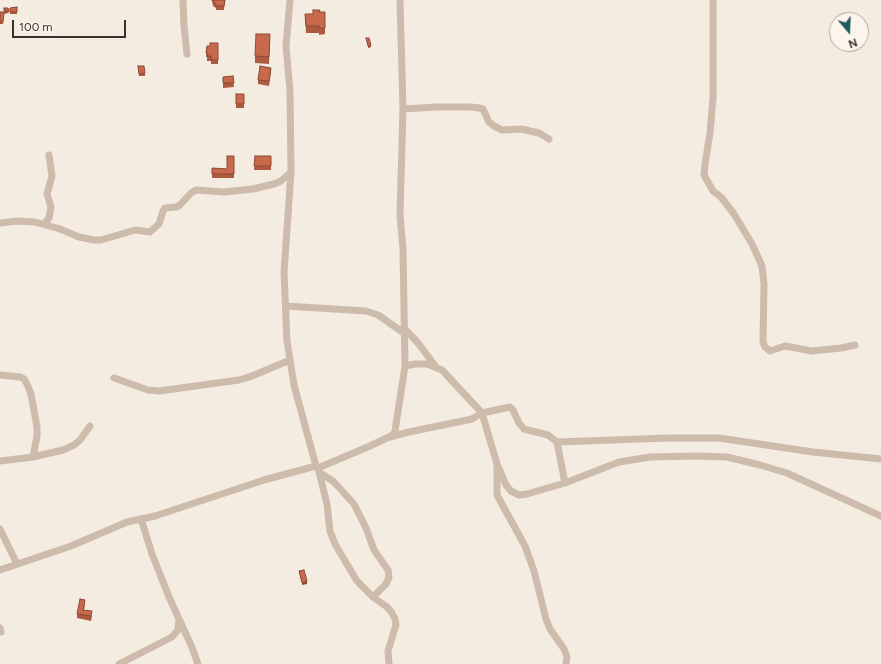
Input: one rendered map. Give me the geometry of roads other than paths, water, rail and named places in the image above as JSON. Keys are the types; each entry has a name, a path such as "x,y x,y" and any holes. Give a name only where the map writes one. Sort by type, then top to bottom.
{"street":[{"path":"183,0 187,54"},
{"path":"290,0 286,46 290,98 291,172 284,272 290,360 294,384 327,504 328,522 335,544 356,581 373,597 387,607 396,621 388,651 389,664"},
{"path":"390,437 395,431 405,366 400,215 403,109 400,0"},
{"path":"713,0 712,115 704,175 713,191 721,197 734,214 752,244 762,266 764,284 763,342 765,347 770,351 784,346 812,351 855,345"},
{"path":"403,109 471,106 483,109 489,122 502,130 522,129 539,133 549,139"},
{"path":"44,224 49,218 51,207 47,194 52,176 49,155"},
{"path":"0,223 17,221 44,224 79,237 94,240 101,240 135,230 150,232 159,224 161,214 165,208 180,205 191,193 196,190 224,192 259,188 281,181 291,172"},
{"path":"286,306 366,311 378,315 404,331 418,343 436,367"},
{"path":"114,378 148,390 159,391 238,380 252,376 290,360"},
{"path":"405,366 427,364 442,370 482,414 497,464 506,485 511,491 519,495 565,483 619,462 650,457 727,457 787,473 881,516"},
{"path":"0,375 20,377 24,379 29,389 34,408 37,431 33,457"},
{"path":"0,570 71,546 127,522 155,516 264,480 318,469 390,437 472,419 482,414 510,408 513,410 519,423 524,429 550,436 557,442 565,483"},
{"path":"0,462 33,457 63,450 74,445 80,440 90,426"},
{"path":"557,442 668,438 719,438 813,452 881,460"},
{"path":"497,464 496,495 525,546 534,570 546,619 550,629 564,649 567,657 566,664"},
{"path":"318,469 333,481 354,504 374,550 388,570 389,577 386,584 373,597"},
{"path":"141,519 152,554 198,664"},
{"path":"0,529 17,564"},
{"path":"119,664 172,637 178,630 179,619"}]}
